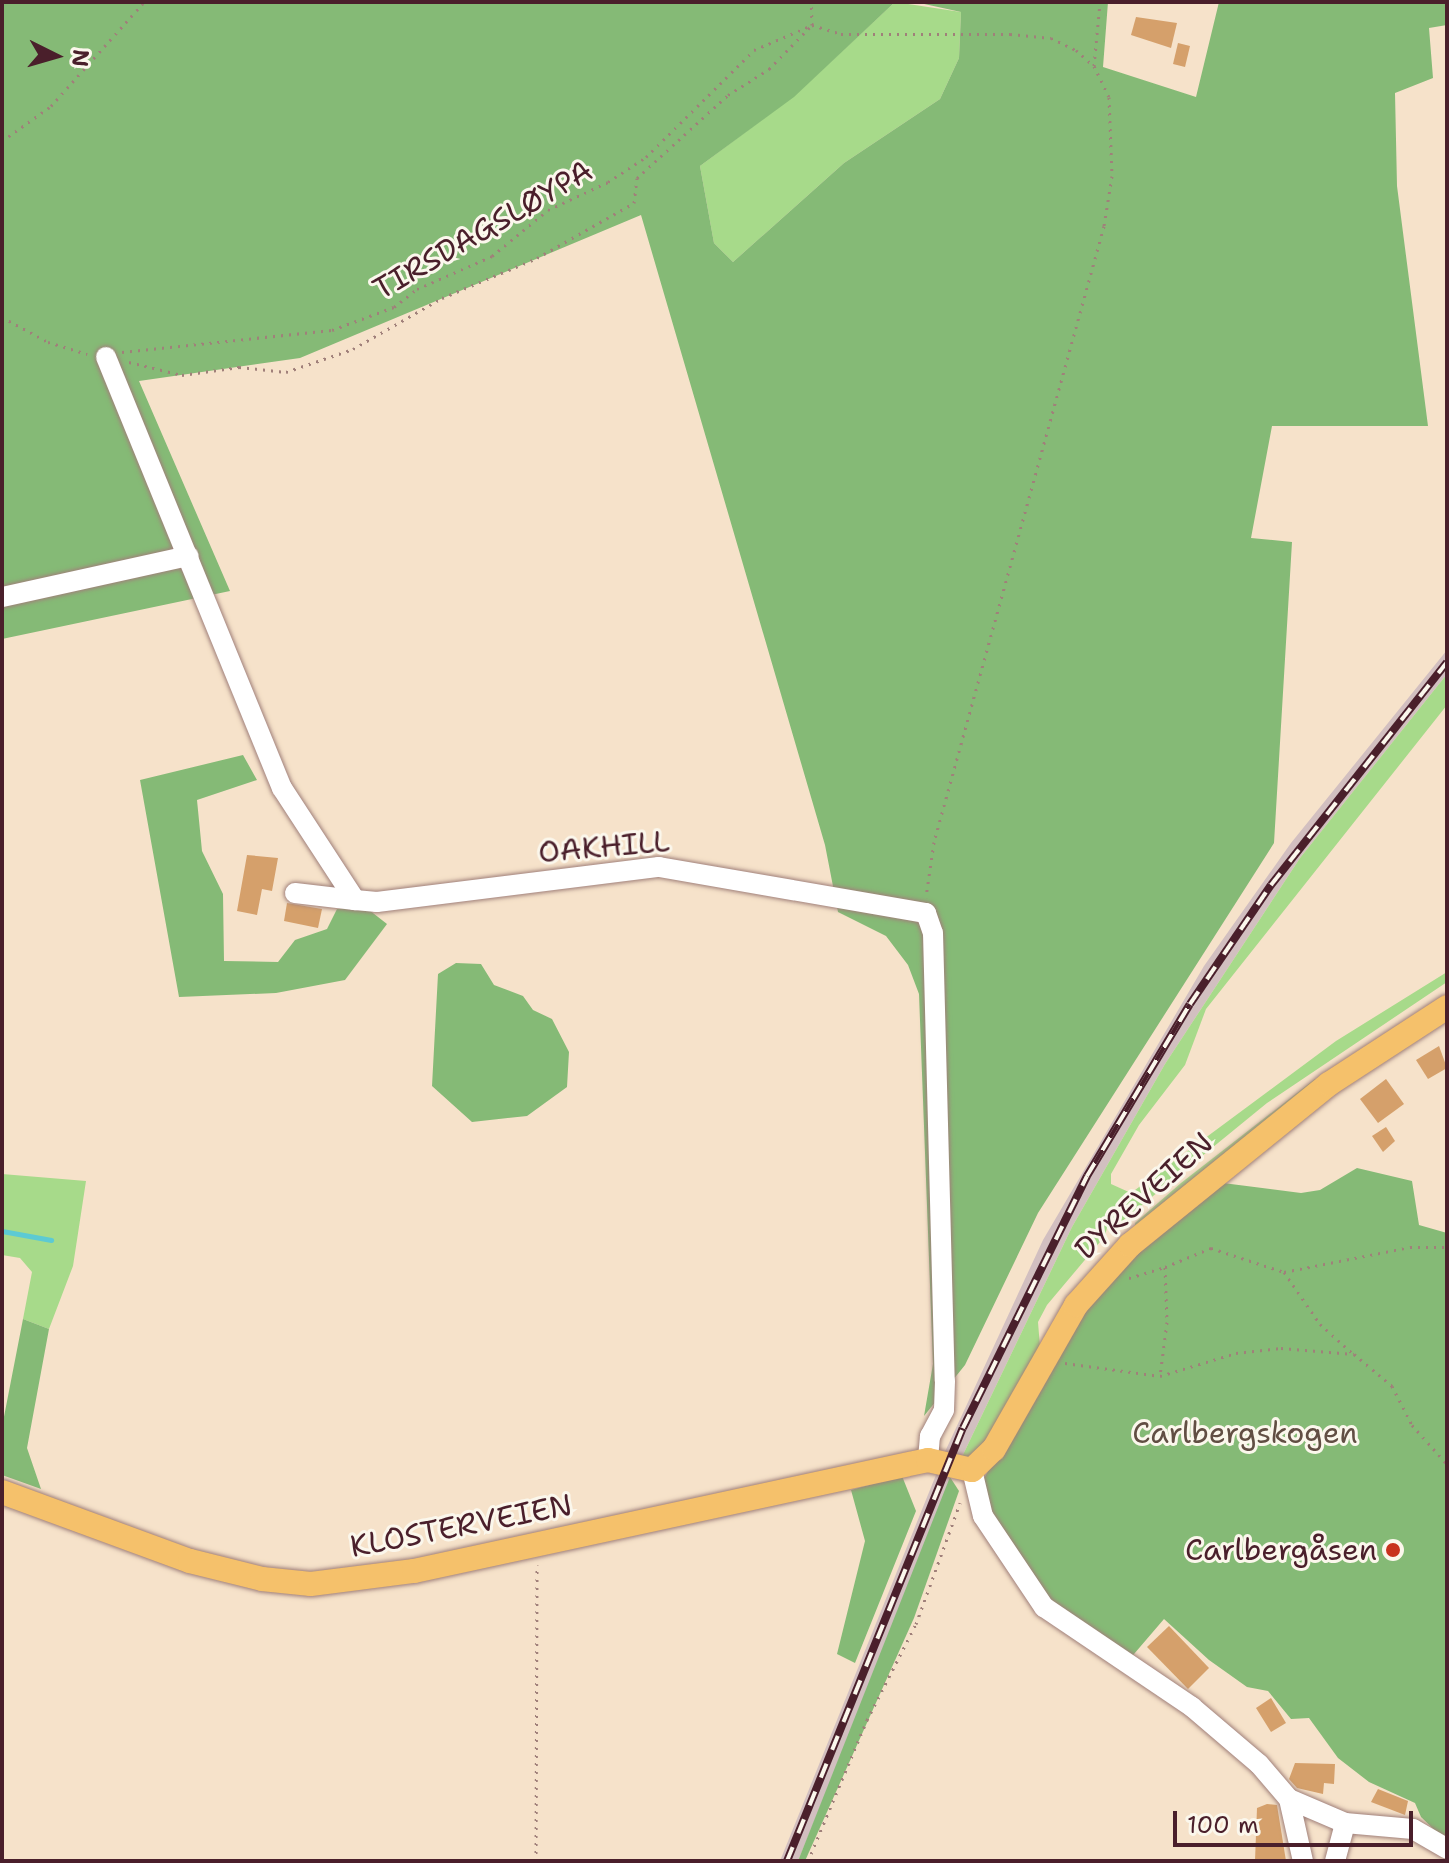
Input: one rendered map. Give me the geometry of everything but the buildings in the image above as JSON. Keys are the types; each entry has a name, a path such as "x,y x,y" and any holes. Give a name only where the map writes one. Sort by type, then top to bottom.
{"main road":[{"name":"DYREVEIEN","path":"972,1470 994,1449 1041,1361 1102,1273 1201,1184 1318,1093 1447,1007"},
{"path":"934,1461 972,1470"},
{"name":"KLOSTERVEIEN","path":"2,1492 190,1561 262,1579 356,1581 934,1461"}],"street":[{"path":"106,357 282,788 355,900"},
{"path":"2,597 189,556"},
{"name":"OAKHILL","path":"295,893 377,902 659,867 926,913"},
{"path":"926,913 933,933 945,1381 944,1410 930,1436 934,1461"},
{"path":"972,1470 983,1516 1044,1607 1192,1707 1259,1764 1289,1799 1345,1823 1413,1829 1447,1849"},
{"path":"1289,1799 1303,1861"},
{"path":"1335,1861 1345,1823"}],"path":[{"path":"2,141 51,106 144,2"},
{"path":"106,357 182,375 239,367 286,372 353,349 442,298 537,258 634,203 637,178 728,95 769,69 812,25 811,2"},
{"path":"1094,66 1100,2"},
{"path":"812,25 841,34 945,30 1051,38 1094,66 1109,97 1112,176 1104,226 934,842 926,913"},
{"name":"TIRSDAGSLØYPA","path":"2,317 48,342 106,357 140,347 332,330 394,307 417,289 492,256 548,210 608,182 646,157 754,50 812,25"},
{"path":"1102,1273 1134,1279 1211,1248 1284,1272 1410,1247 1447,1247"},
{"path":"1160,1376 1167,1322 1165,1267"},
{"path":"1284,1272 1320,1324 1392,1386 1412,1425 1447,1464"},
{"path":"1041,1361 1160,1376 1236,1353 1281,1348 1354,1354"},
{"path":"808,1861 867,1720 916,1624 972,1470"},
{"path":"534,1546 541,1589 536,1861"}],"shaded area":[{"path":"1447,650 1447,674 1300,858 1165,1064 1072,1227 960,1461 943,1456 1043,1240 1204,966 1291,843"},
{"path":"938,1470 950,1477 948,1490 887,1644 798,1861 780,1861"}],"green space":[{"path":"2,2 895,2 794,97 700,166 714,243 733,262 844,163 940,99 959,58 961,12 915,2 1108,2 1103,67 1196,97 1219,2 1447,2 1447,25 1429,28 1433,78 1395,93 1397,186 1428,426 1272,426 1251,538 1292,542 1274,843 1038,1213 965,1365 924,1416 933,1364 919,994 908,965 886,936 838,912 825,845 641,215 300,358 139,381 230,591 2,639"},
{"path":"895,2 961,12 959,58 940,99 844,163 733,262 714,243 700,166 794,96"},
{"path":"1447,674 1447,705 1206,1009 1185,1065 1139,1125 1111,1174 1111,1184 1131,1193 1336,1041 1447,972 1447,982 1267,1103 1120,1223 1109,1219 1105,1236 1047,1305 1038,1322 1040,1347 993,1438 976,1456 960,1461 1072,1227 1165,1064 1300,858"},
{"path":"243,755 257,780 197,800 202,851 223,894 224,961 278,962 295,940 327,929 337,909 364,906 387,924 345,980 276,993 179,997 140,780"},
{"path":"456,963 481,964 494,985 523,996 533,1010 552,1019 569,1052 567,1087 527,1116 472,1122 432,1086 438,974"},
{"path":"1318,1079 1135,1229 1135,1223 1181,1183"},
{"name":"Carlbergskogen","path":"1357,1168 1412,1181 1419,1225 1447,1233 1447,1842 1421,1817 1415,1803 1369,1782 1338,1758 1309,1718 1291,1719 1268,1691 1247,1687 1209,1660 1164,1619 1128,1661 1052,1609 990,1517 983,1480 1086,1302 1140,1245 1223,1183 1301,1193 1320,1190"},
{"path":"2,1174 86,1181 73,1266 49,1329 23,1319 32,1272 20,1258 2,1255"},
{"path":"23,1319 49,1329 27,1448 41,1489 2,1475 2,1427"},
{"path":"902,1476 916,1511 855,1663 837,1654 865,1541 851,1490"},
{"path":"950,1477 959,1491 914,1618 805,1861 798,1861"}],"waterway":[{"path":"2,1231 51,1240"}],"railway":[{"path":"787,1861 963,1428 1087,1176 1190,1004 1271,885 1447,662"}],"place":[{"name":"Carlbergåsen","path":"1393,1550"}]}
